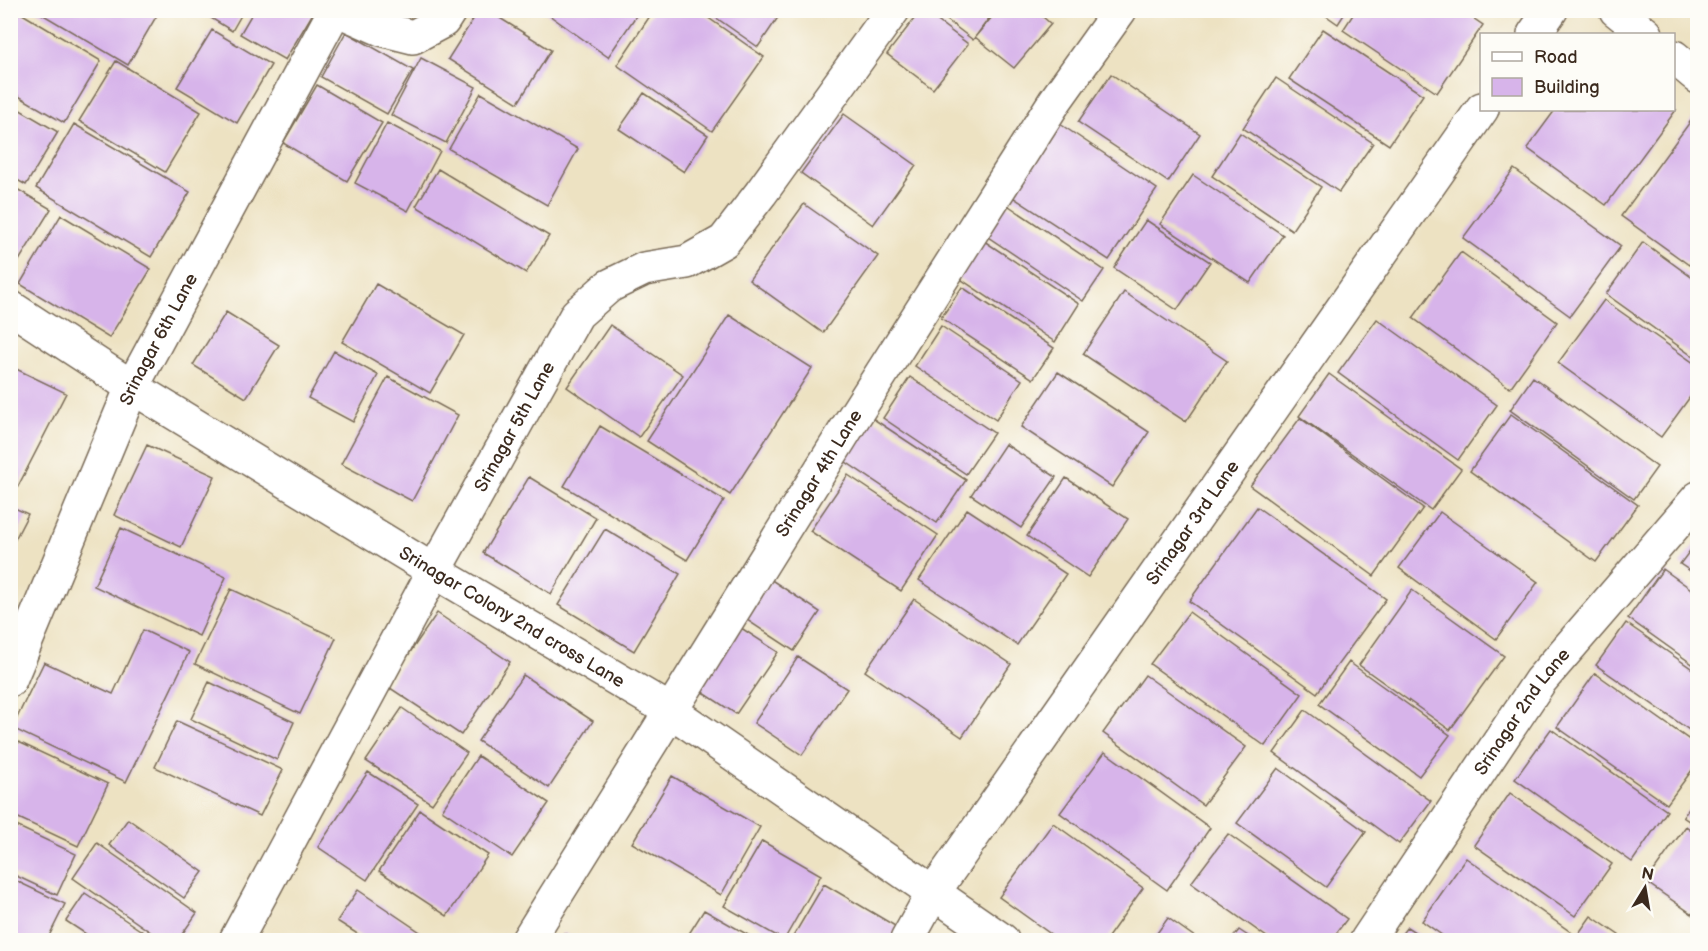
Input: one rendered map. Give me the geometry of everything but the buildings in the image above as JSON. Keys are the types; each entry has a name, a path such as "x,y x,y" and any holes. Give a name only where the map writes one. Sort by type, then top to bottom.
{"street":[{"path":"336,10 381,29 413,37 443,21 450,10"},
{"name":"Srinagar 6th Lane","path":"10,680 132,387 336,10"},
{"name":"Srinagar 5th Lane","path":"236,940 434,572 578,314 609,286 644,269 687,262 724,241 893,10"},
{"name":"Srinagar 4th Lane","path":"528,940 850,423 1055,101 1120,10"},
{"path":"1535,33 1551,10"},
{"path":"1616,10 1645,33"},
{"path":"1675,58 1698,76"},
{"name":"Srinagar 3rd Lane","path":"907,940 933,893 1481,111"},
{"name":"Srinagar Colony 2nd cross Lane","path":"10,307 132,387 434,572 670,711 1002,940"},
{"name":"Srinagar 2nd Lane","path":"1367,940 1540,681 1698,498"}]}
